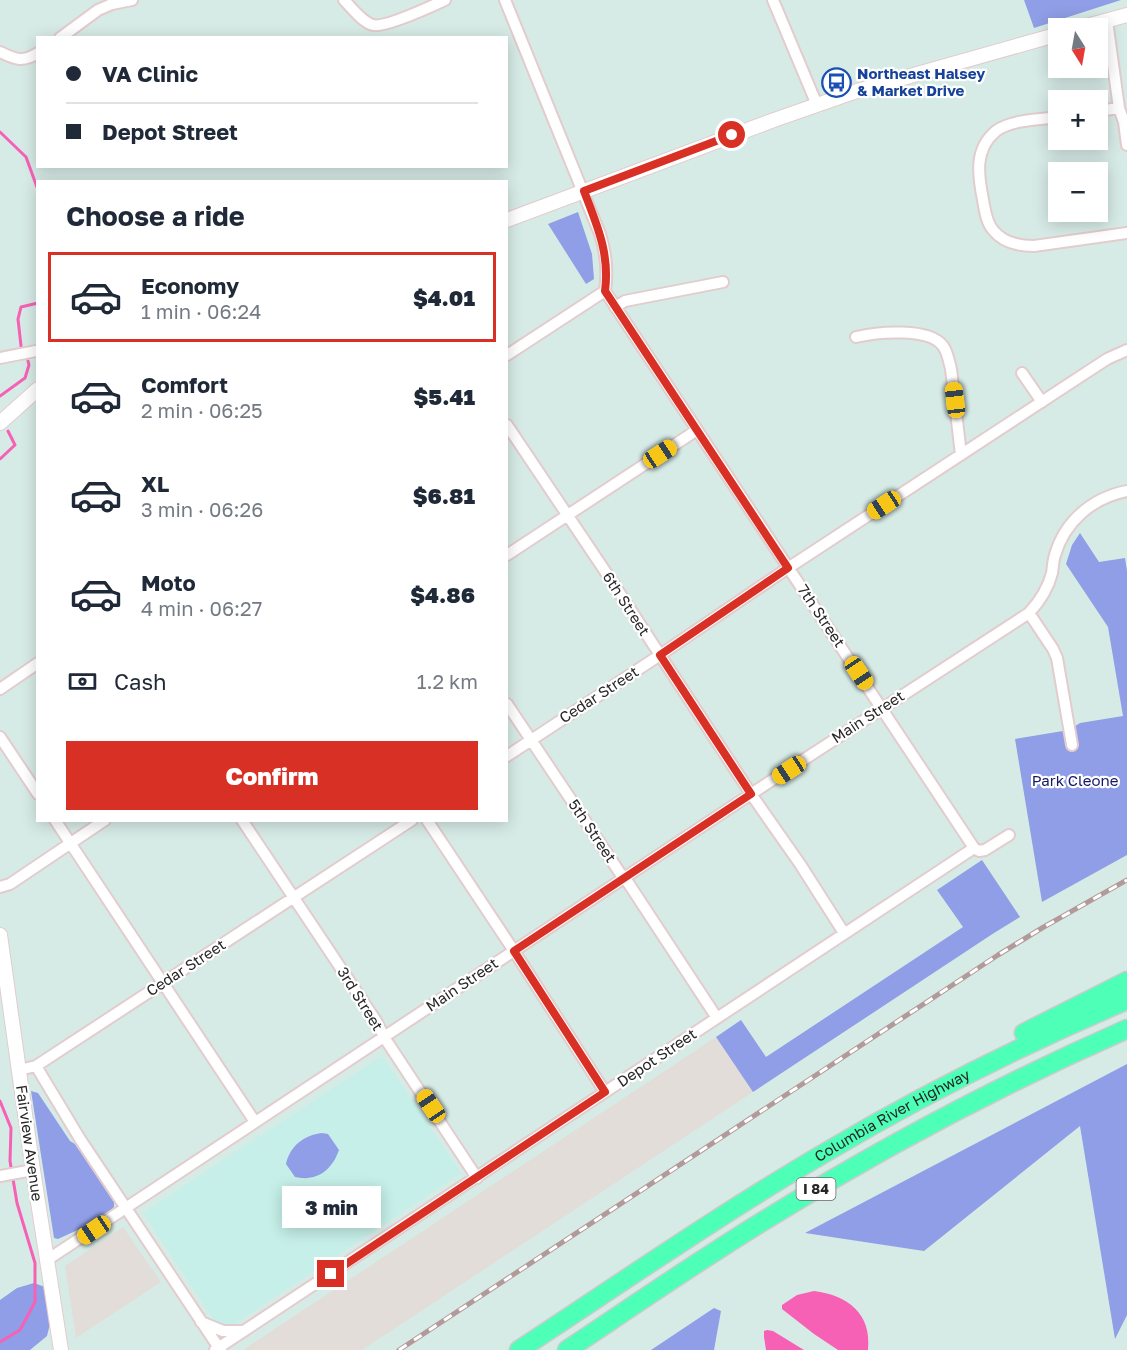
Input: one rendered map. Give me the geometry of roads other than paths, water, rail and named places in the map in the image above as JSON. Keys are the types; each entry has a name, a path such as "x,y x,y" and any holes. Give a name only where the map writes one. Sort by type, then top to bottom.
{"highway":[{"path":"936,1090 1014,1039 1127,981"},
{"name":"Columbia River Highway","path":"519,1350 742,1203 828,1151 936,1090 1052,1033 1127,1000"},
{"name":"Columbia River Highway","path":"567,1350 763,1221 823,1185 962,1107 1127,1029"},
{"path":"1078,1051 1127,1036"}],"main road":[{"path":"1108,21 1127,15"},
{"path":"508,220 817,105 902,77 1048,37"},
{"path":"0,423 36,391"},
{"name":"Fairview Avenue","path":"0,935 19,1070 26,1171 47,1260 61,1350"}],"street":[{"path":"63,36 98,10 112,4 132,0"},
{"path":"344,0 365,20 374,25 386,24 445,0"},
{"path":"505,0 584,191 604,248 607,264 605,291 508,353"},
{"path":"773,0 817,105"},
{"path":"1108,28 1119,108 1124,122 1127,145"},
{"path":"0,52 16,59 27,60 36,54"},
{"path":"1108,110 1119,108"},
{"path":"1048,119 1008,124 997,131 982,150 978,174 986,217 991,229 1005,240 1022,246 1127,233"},
{"path":"615,307 625,301 723,282"},
{"name":"7th Street","path":"605,291 974,848"},
{"path":"856,337 876,333 916,334 928,336 943,346 952,376 962,455"},
{"name":"Cedar Street","path":"508,755 1107,359 1127,350"},
{"path":"0,358 36,351"},
{"path":"1022,373 1042,402"},
{"name":"6th Street","path":"508,426 844,933"},
{"path":"508,554 697,430"},
{"path":"1072,745 1057,658 1029,613 1045,592 1050,581 1057,548 1075,519 1093,504 1127,491"},
{"name":"Main Street","path":"47,1260 751,794 1029,613"},
{"path":"0,689 36,664"},
{"name":"5th Street","path":"508,706 717,1018"},
{"path":"0,737 36,791"},
{"path":"56,822 255,1122"},
{"path":"0,886 9,884 102,822"},
{"name":"3rd Street","path":"243,822 477,1178"},
{"name":"Cedar Street","path":"19,1070 36,1066 409,822"},
{"path":"428,822 605,1092"},
{"name":"Depot Street","path":"218,1349 974,848 979,851 985,850 1009,835"},
{"path":"36,1066 80,1139 218,1349"},
{"path":"0,1176 26,1171"},
{"path":"201,1322 223,1330 244,1331"}],"waterway":[{"path":"0,132 26,157 36,184"},
{"path":"21,346 18,319 21,307 36,303"},
{"path":"0,396 25,378 28,361"},
{"path":"0,459 15,445 8,431"},
{"path":"0,1101 11,1128 10,1161 17,1203 35,1263 35,1302 20,1330 0,1342"}],"railway":[{"path":"399,1350 998,955 1127,880"}],"place":[{"name":"Northeast Halsey & Market Drive","path":"836,83"}],"park label":[{"name":"Park Cleone","path":"1075,781"}]}
